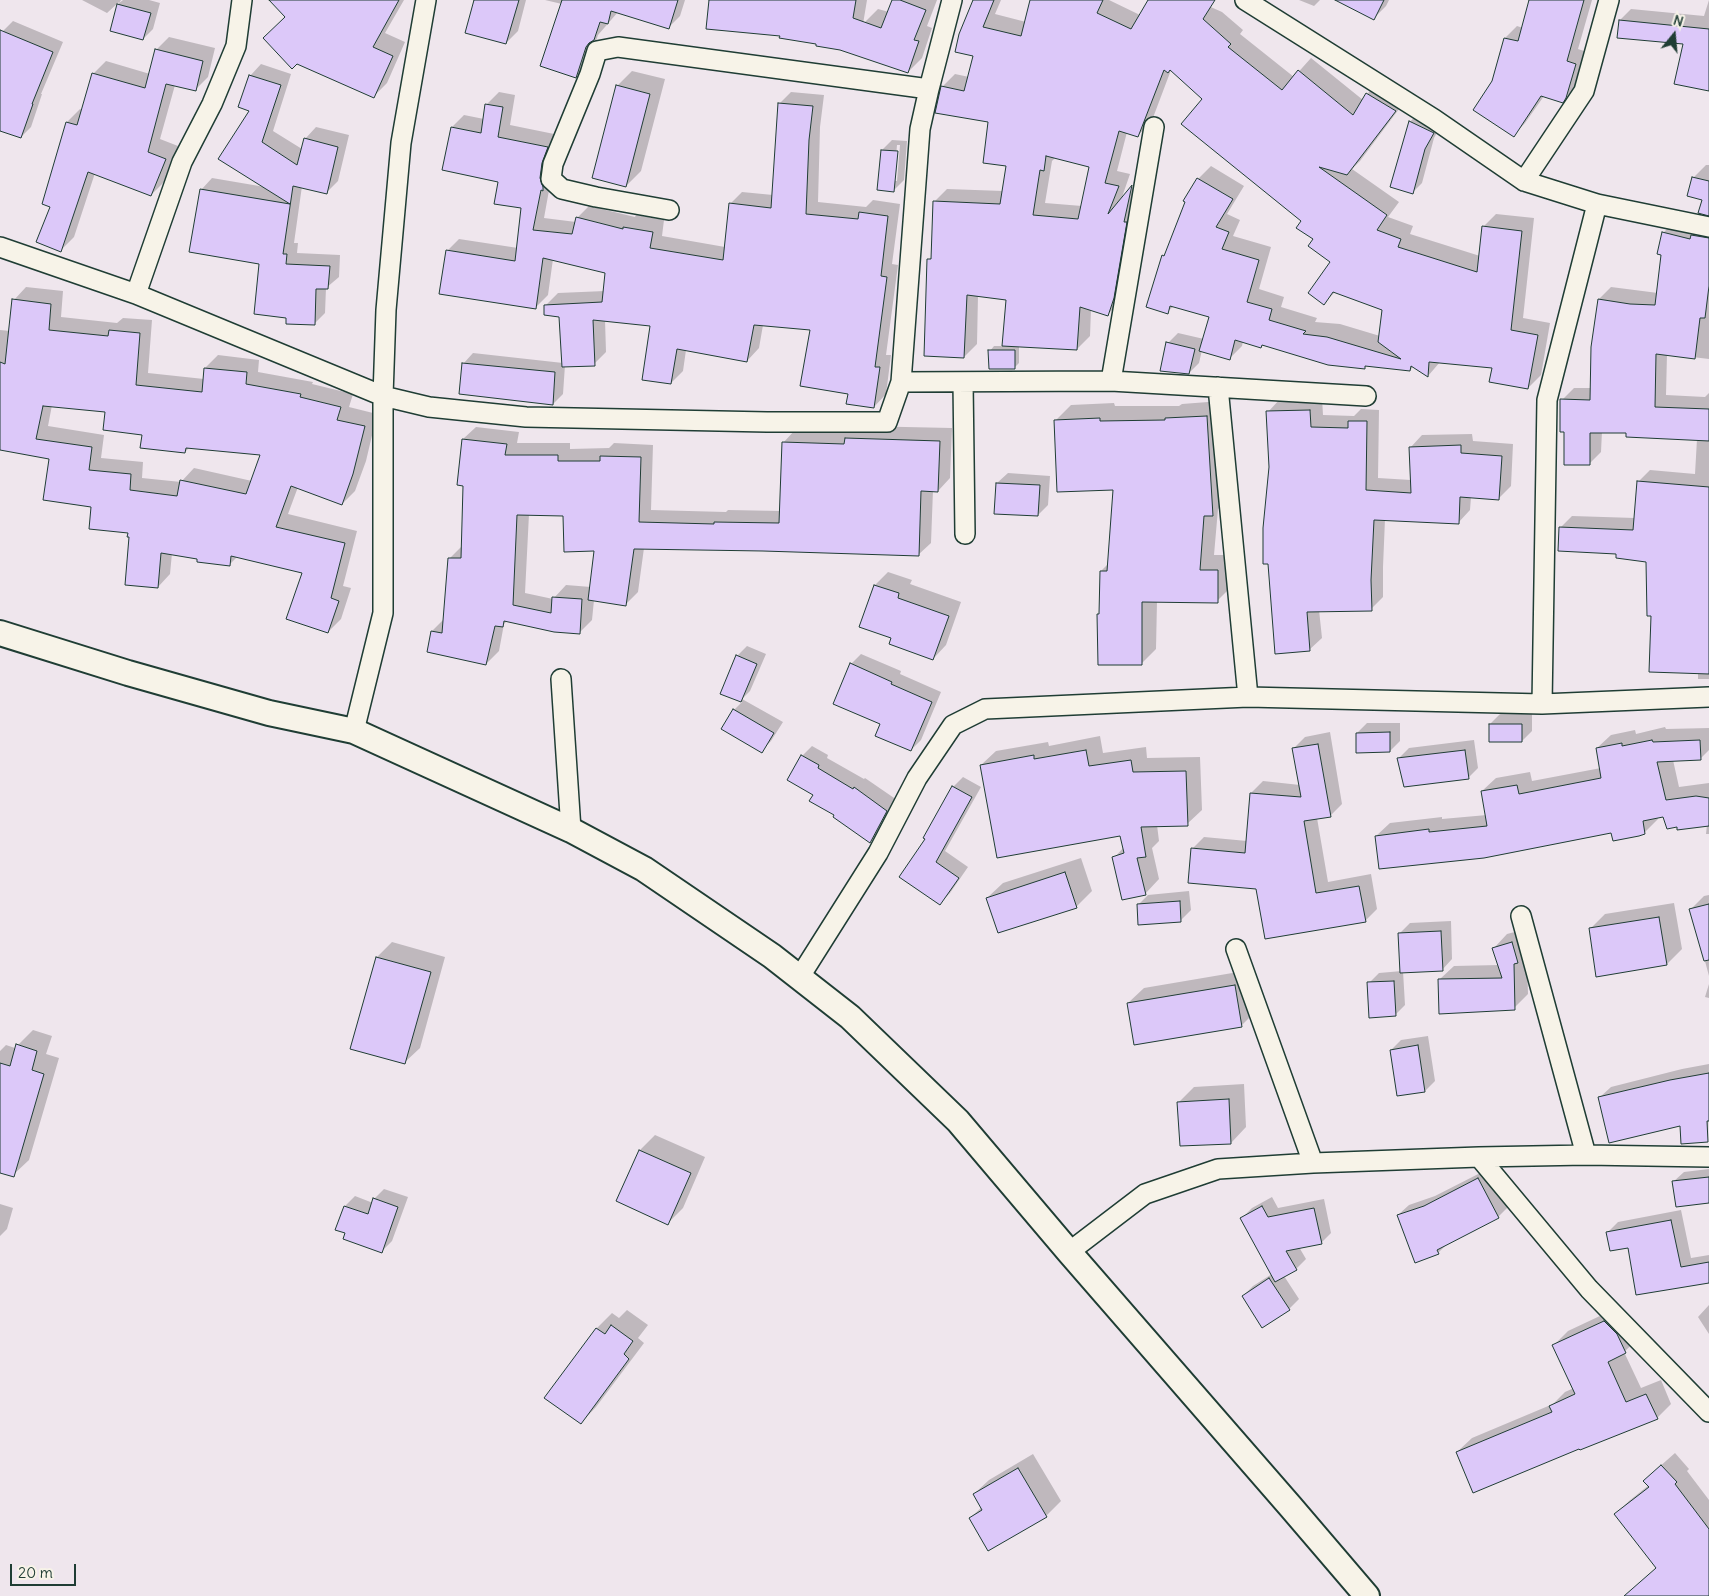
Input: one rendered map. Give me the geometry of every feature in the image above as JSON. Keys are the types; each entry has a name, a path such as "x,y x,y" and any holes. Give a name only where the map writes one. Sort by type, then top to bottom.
{"street":[{"path":"136,294 182,162 212,104 236,46 242,0"},
{"path":"354,731 384,613 383,396 386,310 402,143 426,0"},
{"path":"0,248 136,294 383,396 429,407 526,417 767,422 887,422 902,382 920,129 952,0"},
{"path":"1245,0 1434,120 1524,181 1597,204 1709,227"},
{"path":"1524,181 1584,91 1609,0"},
{"path":"669,210 562,189 551,179 553,164 590,74 597,51 618,47 929,89"},
{"path":"1111,381 1154,127"},
{"path":"1542,704 1547,400 1597,204"},
{"path":"902,382 1111,381 1366,396"},
{"path":"963,382 965,534"},
{"path":"1218,387 1248,697"},
{"path":"0,632 128,673 269,713 354,731 571,830 644,869 772,956 850,1017 958,1121 1367,1596"},
{"path":"561,679 571,830"},
{"path":"799,978 878,853 918,778 953,725 985,709 1248,697 1542,704 1709,697"},
{"path":"1521,916 1586,1155"},
{"path":"1236,949 1313,1163"},
{"path":"1070,1252 1145,1194 1218,1169 1313,1163 1479,1157 1586,1155 1709,1157"},
{"path":"1479,1157 1589,1289 1709,1412"}],"building":[{"path":"269,0 399,0 373,47 393,56 374,98 297,64 292,69 263,38 285,17"},
{"path":"474,0 519,0 506,44 465,33"},
{"path":"562,0 678,0 669,29 611,11 608,24 600,22 594,40 586,47 576,78 540,66"},
{"path":"709,0 856,0 853,18 881,28 892,0 900,0 926,10 914,40 919,41 908,73 840,50 779,38 780,36 706,29"},
{"path":"973,0 994,0 983,27 1021,36 1030,0 1103,0 1097,13 1131,29 1148,0 1215,0 1203,19 1231,44 1228,47 1282,90 1298,70 1353,115 1366,93 1396,111 1347,175 1319,167 1387,215 1377,230 1401,239 1398,247 1477,272 1482,226 1522,231 1511,330 1538,335 1528,389 1489,382 1492,368 1429,362 1428,377 1411,366 1410,371 1365,366 1365,369 1328,365 1262,345 1261,348 1235,340 1230,360 1199,351 1209,317 1170,306 1168,314 1146,307 1162,255 1164,256 1185,202 1183,201 1197,178 1233,199 1216,227 1229,232 1222,249 1259,260 1247,302 1272,309 1269,320 1306,331 1303,334 1327,337 1401,359 1378,342 1382,310 1333,292 1324,305 1308,293 1330,262 1308,246 1313,239 1296,228 1301,221 1181,124 1202,99 1170,70 1168,73 1164,70 1138,137 1119,131 1105,183 1119,186 1108,214 1132,185 1124,222 1127,222 1114,298 1108,316 1080,307 1077,350 1002,346 1006,300 967,295 964,358 924,356 927,259 931,259 933,201 1000,204 1006,166 983,163 988,122 935,113 941,86 964,91 973,56 955,52 959,34","holes":["1046,156 1089,167 1078,219 1033,215 1040,170 1044,171"]},
{"path":"1335,0 1384,0 1374,20"},
{"path":"1529,0 1584,0 1567,61 1576,64 1566,98 1563,103 1541,96 1514,137 1473,110 1492,81 1504,38 1518,41"},
{"path":"117,4 151,13 143,40 110,31"},
{"path":"1619,20 1709,29 1709,91 1674,84 1683,44 1617,38"},
{"path":"0,30 53,52 32,104 21,138 0,131"},
{"path":"155,49 203,61 196,91 166,84 148,152 166,159 151,196 88,172 61,252 36,242 50,207 42,204 66,122 77,125 92,73 145,88"},
{"path":"249,75 281,85 262,142 297,165 304,138 338,147 327,194 293,186 283,254 287,254 286,264 330,266 328,289 316,289 315,325 286,324 286,318 254,314 259,264 189,252 200,189 290,204 218,159 249,111 238,107"},
{"path":"616,85 650,94 626,187 592,178"},
{"path":"778,103 813,106 809,140 806,214 858,219 859,212 888,216 881,276 887,277 875,367 880,367 874,408 846,404 848,394 800,386 810,330 754,325 747,362 677,349 671,384 642,380 650,326 593,320 595,366 562,367 559,317 544,315 544,305 602,302 605,273 543,258 536,309 439,294 446,250 515,261 521,208 494,204 498,182 442,170 451,127 481,133 485,104 503,107 498,137 548,147 542,163 540,178 543,191 541,190 533,230 572,234 576,217 623,229 623,227 653,232 650,248 723,260 729,203 771,208"},
{"path":"1409,121 1434,133 1425,149 1413,194 1390,187"},
{"path":"881,150 898,151 894,192 877,190"},
{"path":"1692,177 1709,181 1709,216 1698,213 1702,200 1687,196"},
{"path":"1662,232 1690,239 1691,235 1709,238 1709,286 1705,318 1700,318 1695,359 1656,354 1655,407 1709,409 1709,441 1626,437 1626,433 1590,433 1590,465 1564,465 1564,432 1560,432 1560,399 1590,400 1591,347 1598,299 1630,304 1655,305 1661,255 1657,254"},
{"path":"12,299 51,304 49,330 108,336 109,330 140,333 136,385 202,392 204,368 247,372 246,384 301,394 300,397 341,407 337,420 365,426 353,474 342,505 291,486 276,527 345,543 331,598 339,601 328,633 286,619 302,573 231,556 230,566 197,562 197,559 161,553 158,588 125,585 128,533 89,529 91,507 43,500 49,459 0,450 0,362 5,364","holes":["43,406 105,412 103,430 142,435 140,448 185,453 186,448 260,455 246,494 180,480 177,496 130,490 131,474 89,470 92,447 36,439"]},
{"path":"1166,342 1195,349 1189,374 1160,371"},
{"path":"988,350 1015,350 1015,369 989,369"},
{"path":"462,363 555,372 553,405 459,394"},
{"path":"1310,410 1311,427 1348,428 1348,421 1367,421 1366,490 1411,493 1409,447 1461,445 1461,453 1502,456 1499,500 1460,497 1459,524 1374,520 1371,580 1372,611 1307,612 1310,651 1275,654 1268,564 1263,564 1263,528 1269,467 1266,411"},
{"path":"1207,416 1213,516 1204,516 1200,570 1218,570 1218,603 1142,602 1142,665 1098,665 1097,614 1099,614 1100,571 1107,571 1113,490 1057,492 1054,420 1100,418 1100,421 1165,420 1165,418"},
{"path":"845,438 940,441 938,492 921,491 919,556 634,549 626,606 588,600 594,551 564,552 563,516 517,515 513,605 551,613 552,597 582,599 580,634 554,632 504,621 503,627 495,626 486,665 427,652 431,631 442,633 448,558 461,558 463,486 457,485 462,439 507,444 505,455 558,455 558,461 600,461 600,456 641,457 639,522 714,524 714,522 779,523 782,442 844,444"},
{"path":"1637,481 1709,487 1709,674 1649,672 1651,616 1647,616 1646,562 1616,558 1616,554 1558,551 1559,527 1633,530"},
{"path":"996,483 1040,485 1038,516 994,514"},
{"path":"874,585 899,593 898,598 949,616 933,660 889,644 891,638 859,627"},
{"path":"736,655 757,664 741,702 720,694"},
{"path":"850,663 932,702 911,751 875,736 880,724 833,704"},
{"path":"733,709 774,733 762,753 721,729"},
{"path":"1489,724 1522,724 1522,742 1489,742"},
{"path":"1390,732 1390,752 1356,753 1356,733"},
{"path":"1652,740 1653,742 1700,740 1701,760 1657,762 1666,800 1696,796 1709,798 1709,826 1677,830 1677,827 1667,829 1663,817 1643,821 1645,834 1613,841 1611,833 1484,858 1379,869 1375,836 1429,829 1429,832 1487,826 1481,791 1517,785 1519,794 1601,778 1596,748 1622,743 1622,746"},
{"path":"1318,744 1331,817 1304,821 1316,893 1359,886 1366,922 1265,939 1256,889 1188,883 1191,848 1245,853 1250,793 1301,797 1292,748"},
{"path":"1086,750 1089,766 1131,760 1133,772 1186,771 1188,826 1141,827 1146,857 1137,858 1146,895 1122,900 1112,857 1124,853 1120,836 997,858 980,765 1034,755 1034,759"},
{"path":"1465,750 1469,779 1404,787 1397,758"},
{"path":"801,755 819,765 818,768 853,789 854,787 887,811 870,843 833,817 834,815 809,801 813,795 787,780"},
{"path":"952,786 972,797 936,862 959,878 940,905 899,877 925,839 923,838"},
{"path":"1065,872 1077,908 998,933 986,898"},
{"path":"1180,901 1181,922 1138,925 1137,904"},
{"path":"1709,904 1709,960 1704,961 1689,909"},
{"path":"1659,917 1667,965 1596,977 1589,928"},
{"path":"1441,931 1443,971 1400,973 1398,933"},
{"path":"1512,942 1518,963 1514,964 1515,1010 1439,1014 1438,979 1502,978 1492,948"},
{"path":"376,957 431,972 405,1064 350,1049"},
{"path":"1394,981 1396,1016 1369,1018 1367,982"},
{"path":"1235,985 1242,1027 1134,1045 1127,1003"},
{"path":"16,1044 37,1051 32,1070 44,1074 14,1177 0,1173 0,1063 10,1066"},
{"path":"1418,1045 1425,1092 1397,1096 1390,1050"},
{"path":"1709,1073 1708,1142 1681,1144 1680,1126 1609,1143 1598,1097"},
{"path":"1229,1099 1231,1144 1180,1146 1177,1102"},
{"path":"639,1150 691,1173 668,1225 616,1201"},
{"path":"1709,1177 1709,1203 1676,1207 1672,1181"},
{"path":"1478,1178 1499,1218 1437,1250 1439,1254 1415,1263 1397,1215 1424,1206"},
{"path":"373,1198 398,1207 382,1253 343,1239 345,1233 335,1230 344,1206 368,1214"},
{"path":"1262,1206 1268,1217 1314,1208 1322,1244 1286,1251 1297,1270 1275,1282 1240,1218"},
{"path":"1671,1220 1681,1267 1709,1262 1709,1283 1636,1295 1628,1248 1610,1251 1606,1232"},
{"path":"1269,1278 1290,1310 1262,1328 1242,1296"},
{"path":"1604,1321 1617,1334 1626,1353 1608,1362 1626,1402 1646,1394 1658,1419 1473,1493 1456,1452 1552,1412 1549,1406 1575,1394 1552,1345"},
{"path":"611,1325 633,1341 624,1354 629,1359 581,1424 544,1398 596,1328 605,1334"},
{"path":"1661,1465 1677,1482 1675,1484 1709,1529 1709,1596 1624,1596 1656,1568 1614,1514 1649,1487 1643,1481"},
{"path":"1018,1468 1047,1517 988,1551 969,1518 982,1510 973,1494"}]}
